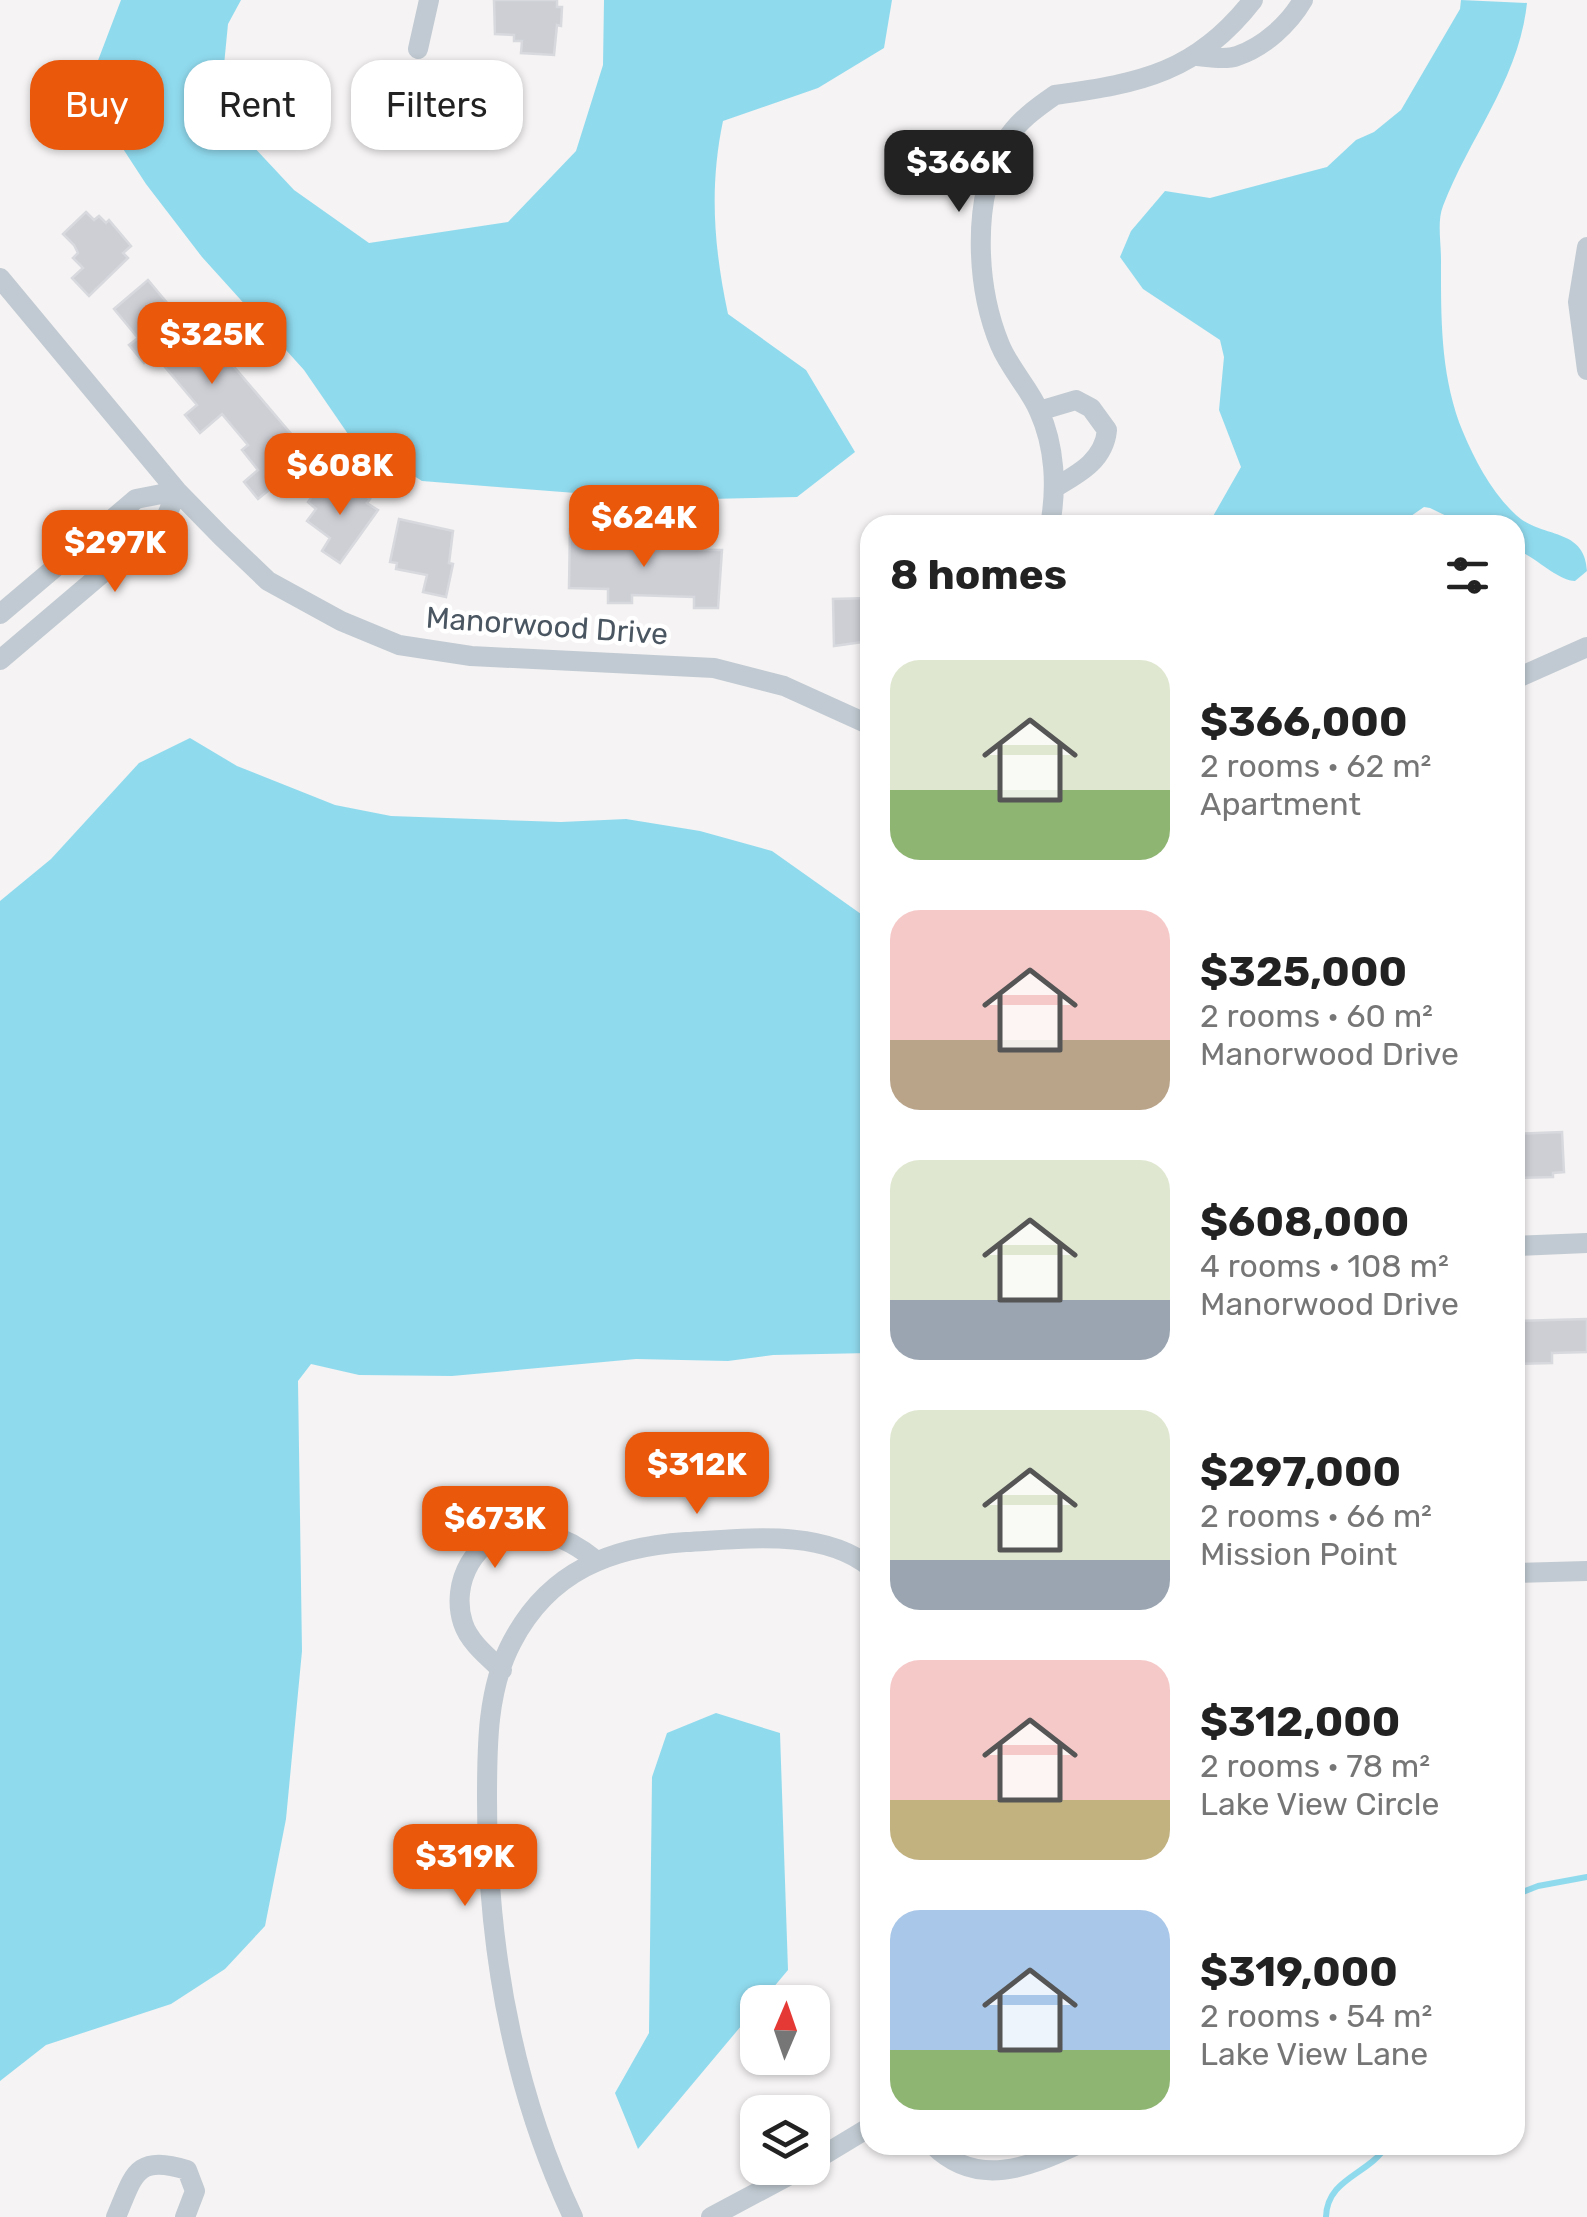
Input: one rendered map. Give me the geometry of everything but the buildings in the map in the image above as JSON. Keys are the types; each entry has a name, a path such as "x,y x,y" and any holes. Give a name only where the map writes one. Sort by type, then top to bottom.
{"street":[{"path":"418,49 429,0"},
{"path":"1051,515 1054,488 1040,411 1000,344 984,284 984,204 998,154 1022,121 1056,95 1152,76 1197,56 1254,0"},
{"path":"1197,56 1234,58 1270,38 1294,15 1303,0"},
{"path":"1587,247 1578,302 1587,370"},
{"name":"Manorwood Drive","path":"0,278 177,491 268,581 340,621 399,645 471,656 714,668 784,686 860,720"},
{"path":"1040,411 1076,400 1091,408 1107,430 1106,442 1094,462 1054,488"},
{"path":"0,614 136,499 177,491"},
{"path":"0,660 165,520 177,491"},
{"path":"1525,675 1587,647"},
{"path":"1525,1246 1587,1243"},
{"path":"502,1670 464,1626 459,1600 465,1568 484,1544 518,1531 548,1535 574,1542 596,1561"},
{"path":"573,2217 526,2095 504,2003 488,1892 487,1752 494,1694 512,1642 538,1606 570,1575 639,1545 748,1538 817,1543 860,1559"},
{"path":"1525,1573 1587,1571"},
{"path":"830,2151 860,2133"},
{"path":"948,2155 961,2164 1004,2172 1028,2168 1056,2155"},
{"path":"116,2217 133,2176 146,2164 162,2162 186,2170 194,2191 185,2217"},
{"path":"711,2217 771,2185"}],"water":[{"path":"121,0 241,0 228,24 224,60 184,60 184,150 257,150 294,190 369,243 508,222 576,151 603,65 604,0 892,0 884,48 818,88 723,121 716,170 717,242 728,314 806,370 855,452 797,497 665,500 422,481 348,434 304,370 202,257 124,150 164,150 164,60 98,60"},
{"path":"1461,0 1527,3 1514,57 1454,180 1441,212 1440,232 1442,324 1455,411 1485,476 1516,515 1444,515 1424,507 1412,515 1214,515 1241,467 1219,410 1224,357 1220,340 1143,289 1120,257 1131,231 1165,191 1210,198 1327,167 1356,140 1374,132 1401,110 1460,9"},
{"path":"1525,521 1571,540 1579,547 1587,571 1575,581 1568,580 1525,554"},
{"path":"190,738 237,766 335,805 391,816 561,822 626,819 700,831 772,851 860,913 860,1353 773,1355 728,1361 636,1359 452,1376 359,1375 311,1364 298,1381 302,1651 286,1819 265,1926 225,1969 171,2004 46,2045 0,2081 0,901 51,859 139,763"},
{"path":"716,1713 780,1733 788,1970 775,1985 740,1985 740,2027 638,2149 615,2093 649,2033 652,1777 667,1733"}],"waterway":[{"path":"1525,1891 1587,1877"},
{"path":"1326,2217 1333,2194 1379,2155"}]}
